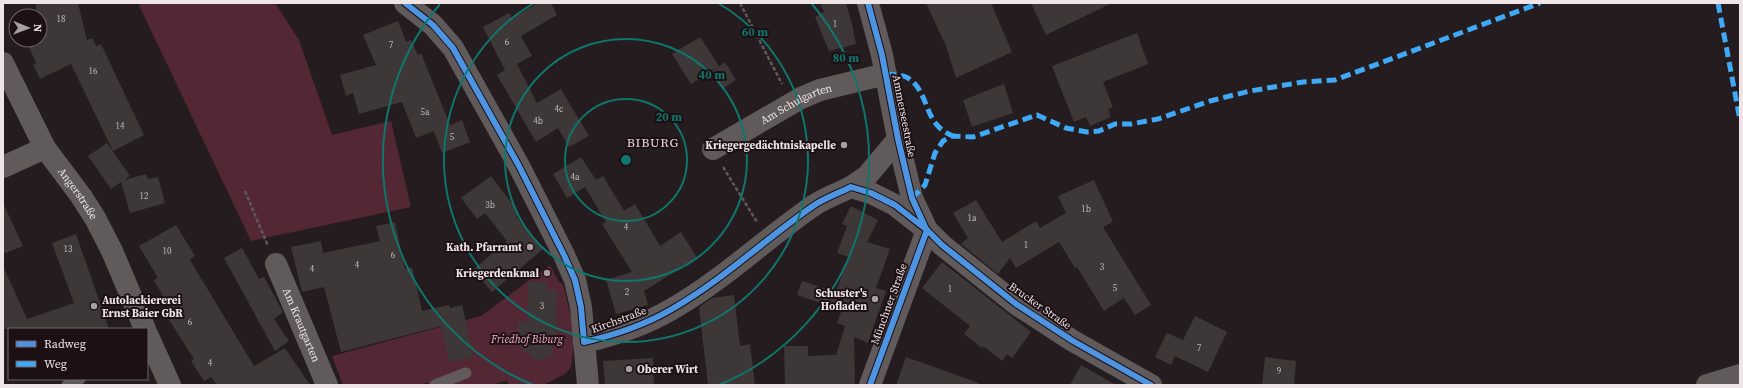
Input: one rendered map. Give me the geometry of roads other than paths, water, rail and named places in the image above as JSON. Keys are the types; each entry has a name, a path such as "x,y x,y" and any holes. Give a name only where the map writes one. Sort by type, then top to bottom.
{"street":[{"name":"Kirchstraße","path":"405,3 433,24 449,43 519,166 576,280 581,307 584,342 609,336 638,326 672,309 814,205 851,187 867,176 898,139"},
{"name":"Ammerseestraße","path":"868,3 886,74 898,139 912,198 927,230"},
{"name":"Angerstraße","path":"3,63 45,148 82,196 112,250 143,328"},
{"name":"Am Schulgarten","path":"712,149 791,103 820,90 886,74"},
{"path":"3,168 45,148"},
{"path":"851,187 871,193 895,205 927,230"},
{"name":"Münchner Straße","path":"870,385 927,230"},
{"name":"Brucker Straße","path":"927,230 942,245 1016,304 1077,344 1151,385"},
{"name":"Am Krautgarten","path":"276,264 326,385"},
{"name":"Angerstraße","path":"148,340 170,385"},
{"path":"584,342 588,385"},
{"path":"1707,385 1740,375"}],"lane":[{"path":"435,385 466,373"},
{"path":"67,385 78,380"}],"place":[{"name":"Kriegergedächtniskapelle","path":"844,145"},
{"name":"Kath. Pfarramt","path":"530,247"},
{"name":"Kriegerdenkmal","path":"547,273"},
{"name":"Schuster's Hofladen","path":"875,299"},
{"name":"Autolackiererei Ernst Baier GbR","path":"94,306"},
{"name":"Oberer Wirt","path":"629,369"}],"district":[{"name":"BIBURG","path":"653,142"}],"park label":[{"name":"Friedhof Biburg","path":"527,339"}]}
